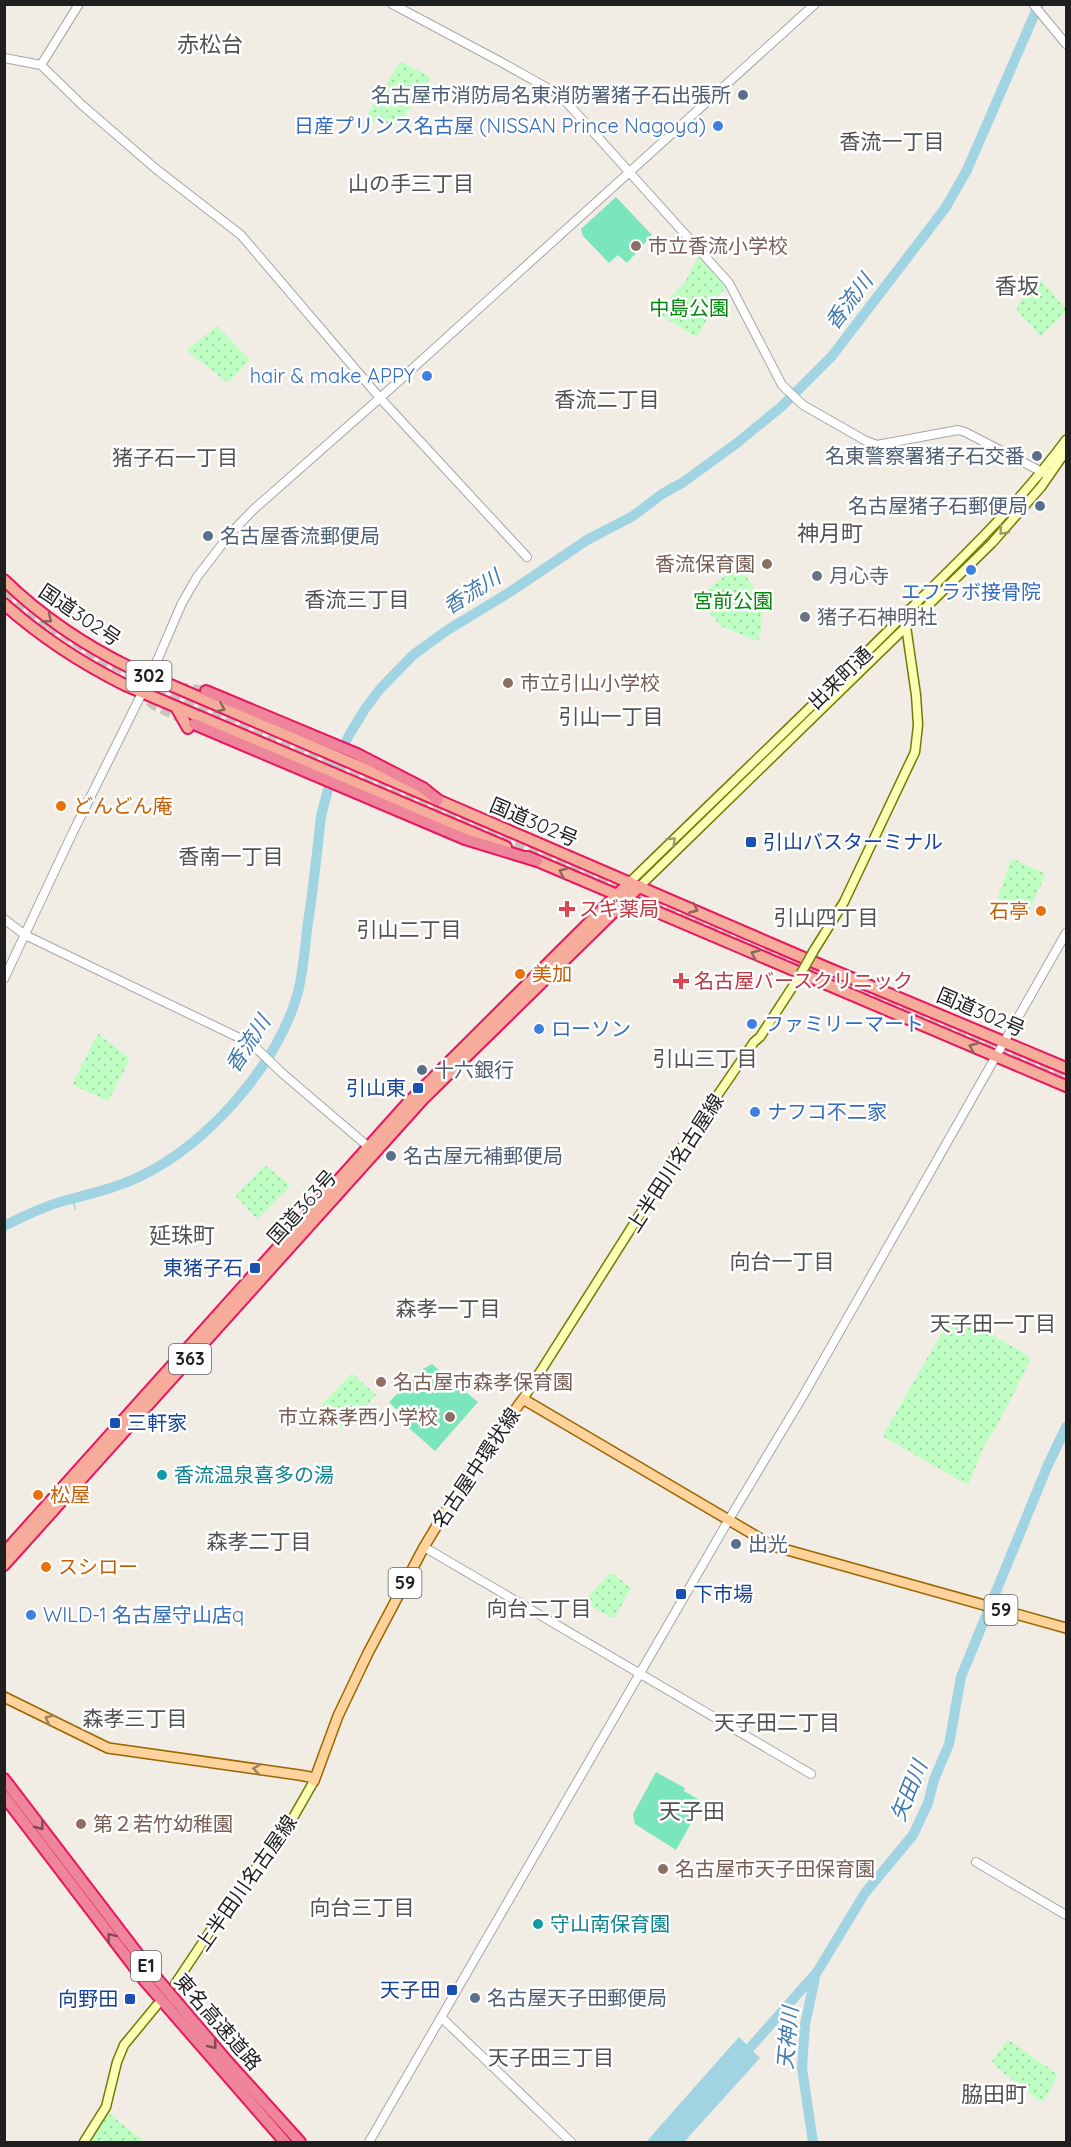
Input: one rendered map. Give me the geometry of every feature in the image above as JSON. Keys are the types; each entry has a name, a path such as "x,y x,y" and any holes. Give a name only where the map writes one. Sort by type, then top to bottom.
{"highway":[{"name":"国道302号","path":"4,580 64,631 108,657 150,677 311,741 357,754 414,783 451,806 1066,1068"},
{"name":"国道302号","path":"4,604 52,643 107,676 141,693 278,750 465,838 537,861 1066,1086"},
{"path":"96,679 107,676"},
{"path":"206,691 311,741"},
{"path":"175,706 191,726 353,792 401,817 433,821"},
{"name":"国道363号","path":"4,1553 372,1149 635,884"},
{"name":"国道363号","path":"4,1565 372,1149"},
{"name":"東名高速道路","path":"4,1779 153,1974 300,2142"},
{"name":"東名高速道路","path":"4,1796 145,1981 285,2142"}],"main road":[{"name":"出来町通","path":"635,884 1000,535 1041,487 1045,473 1066,440"},
{"name":"出来町通","path":"635,884 771,746 932,589 1066,451"},
{"name":"上半田川名古屋線","path":"523,1399 606,1270 656,1189 658,1182 754,1042 760,1037 844,902 915,752 918,724 916,695 906,626"},
{"name":"名古屋中環状線","path":"314,1781 338,1716 368,1653 424,1547 467,1476 523,1399 773,1546 1066,1628"},
{"path":"4,1697 108,1748 299,1775 310,1777 314,1781"},
{"name":"上半田川名古屋線","path":"175,1984 215,1924 294,1816 314,1781"},
{"path":"84,2142 106,2107 117,2062 124,2045 157,2005"}],"street":[{"path":"41,65 80,4"},
{"path":"392,4 560,95 729,283 784,387 803,405 877,445 958,430 1045,473"},
{"path":"4,979 73,832 150,677 182,603 197,577 230,534 253,510 815,4"},
{"path":"1033,4 1066,44"},
{"path":"4,58 41,65 82,105 148,162 241,235 380,398 527,557"},
{"path":"4,919 25,935 257,1047 279,1070 372,1149"},
{"path":"369,2142 728,1521 803,1396 1066,933"},
{"path":"424,1547 811,1774"},
{"path":"976,1862 1066,1915"},
{"path":"442,2018 571,2142"}],"green space":[{"path":"402,62 429,76 430,79 400,122 395,125 368,120 366,117"},
{"path":"616,197 652,235 627,263 618,255 609,263 583,236 581,229"},
{"name":"中島公園","path":"698,257 728,285 696,337 659,314 658,310 685,282"},
{"path":"1037,279 1040,279 1066,309 1066,312 1041,336 1017,311 1017,307"},
{"path":"217,326 250,360 228,383 188,352 188,349"},
{"name":"宮前公園","path":"739,566 759,600 762,617 757,641 721,626 699,601 699,597"},
{"path":"1013,859 1044,873 1045,876 1028,913 1024,914 999,901 998,897"},
{"path":"99,1034 128,1057 129,1061 108,1101 73,1085"},
{"path":"264,1166 289,1184 289,1187 259,1218 256,1218 236,1194"},
{"path":"956,1313 1028,1356 1030,1361 996,1428 986,1442 969,1483 966,1484 883,1435 952,1315"},
{"path":"432,1364 478,1402 435,1451 402,1422 405,1418 389,1402 421,1370"},
{"path":"352,1373 376,1395 345,1428 341,1428 322,1404"},
{"path":"612,1573 631,1588 615,1617 612,1618 585,1603 584,1600"},
{"path":"656,1772 685,1788 684,1791 703,1802 676,1850 635,1824 633,1814"},
{"path":"1010,2041 1056,2073 1057,2076 1044,2101 1041,2102 994,2065 992,2061 1006,2042"},
{"path":"106,2111 145,2142 87,2142"}],"water":[{"path":"739,2037 760,2058 684,2142 646,2142"}],"waterway":[{"name":"香流川","path":"4,1226 48,1206 141,1176 191,1144 237,1099 275,1046 289,1019 298,992 304,961 321,816 333,770 348,737 365,709 380,689 413,655 446,631 510,592 587,540 633,516 662,494 682,483 781,407 832,356 946,207 967,170 1039,4"},
{"path":"73,1199 75,1209"},
{"name":"矢田川","path":"741,2058 817,1972 865,1893 913,1835 928,1803 934,1780 949,1744 961,1677 1047,1467 1066,1427"},
{"name":"天神川","path":"813,2142 802,2068 805,2024 815,1978"}],"tunnel":[{"path":"4,594 53,636"},
{"path":"50,625 106,662 156,684"},
{"path":"142,686 658,903 1066,1080"},
{"path":"178,687 206,691"},
{"path":"137,692 154,705 185,720"}],"place":[{"name":"名古屋市消防局名東消防署猪子石出張所","path":"743,95"},
{"name":"日産プリンス名古屋 (NISSAN Prince Nagoya)","path":"718,126"},
{"name":"市立香流小学校","path":"636,246"},
{"name":"hair & make APPY","path":"427,376"},
{"name":"名東警察署猪子石交番","path":"1037,456"},
{"name":"名古屋猪子石郵便局","path":"1040,506"},
{"name":"名古屋香流郵便局","path":"208,536"},
{"name":"香流保育園","path":"767,564"},
{"name":"エフラボ接骨院","path":"971,570"},
{"name":"月心寺","path":"817,576"},
{"name":"猪子石神明社","path":"805,617"},
{"name":"市立引山小学校","path":"508,683"},
{"name":"どんどん庵","path":"61,806"},
{"name":"引山バスターミナル","path":"751,842"},
{"name":"スギ薬局","path":"567,909"},
{"name":"石亭","path":"1041,911"},
{"name":"美加","path":"520,974"},
{"name":"名古屋バースクリニック","path":"681,981"},
{"name":"ファミリーマート","path":"752,1024"},
{"name":"ローソン","path":"539,1029"},
{"name":"十六銀行","path":"422,1070"},
{"name":"引山東","path":"418,1088"},
{"name":"ナフコ不二家","path":"755,1112"},
{"name":"名古屋元補郵便局","path":"391,1156"},
{"name":"東猪子石","path":"255,1268"},
{"name":"名古屋市森孝保育園","path":"381,1382"},
{"name":"市立森孝西小学校","path":"450,1417"},
{"name":"三軒家","path":"115,1423"},
{"name":"香流温泉喜多の湯","path":"162,1475"},
{"name":"松屋","path":"38,1495"},
{"name":"出光","path":"736,1544"},
{"name":"スシロー","path":"46,1567"},
{"name":"下市場","path":"681,1594"},
{"name":"WILD-1 名古屋守山店q","path":"31,1615"},
{"name":"第２若竹幼稚園","path":"81,1824"},
{"name":"名古屋市天子田保育園","path":"663,1869"},
{"name":"守山南保育園","path":"538,1924"},
{"name":"天子田","path":"452,1990"},
{"name":"名古屋天子田郵便局","path":"475,1998"},
{"name":"向野田","path":"130,1999"}],"district":[{"name":"赤松台","path":"210,44"},
{"name":"香流一丁目","path":"892,142"},
{"name":"山の手三丁目","path":"411,184"},
{"name":"香坂","path":"1017,286"},
{"name":"香流二丁目","path":"607,400"},
{"name":"猪子石一丁目","path":"175,458"},
{"name":"神月町","path":"830,533"},
{"name":"香流三丁目","path":"357,600"},
{"name":"引山一丁目","path":"611,717"},
{"name":"香南一丁目","path":"231,857"},
{"name":"引山四丁目","path":"826,918"},
{"name":"引山二丁目","path":"409,930"},
{"name":"引山三丁目","path":"705,1059"},
{"name":"延珠町","path":"182,1235"},
{"name":"向台一丁目","path":"782,1262"},
{"name":"森孝一丁目","path":"448,1309"},
{"name":"天子田一丁目","path":"993,1324"},
{"name":"森孝二丁目","path":"259,1542"},
{"name":"向台二丁目","path":"539,1609"},
{"name":"森孝三丁目","path":"135,1719"},
{"name":"天子田二丁目","path":"777,1723"},
{"name":"天子田","path":"692,1811"},
{"name":"向台三丁目","path":"362,1908"},
{"name":"天子田三丁目","path":"551,2058"},
{"name":"脇田町","path":"994,2094"}]}
